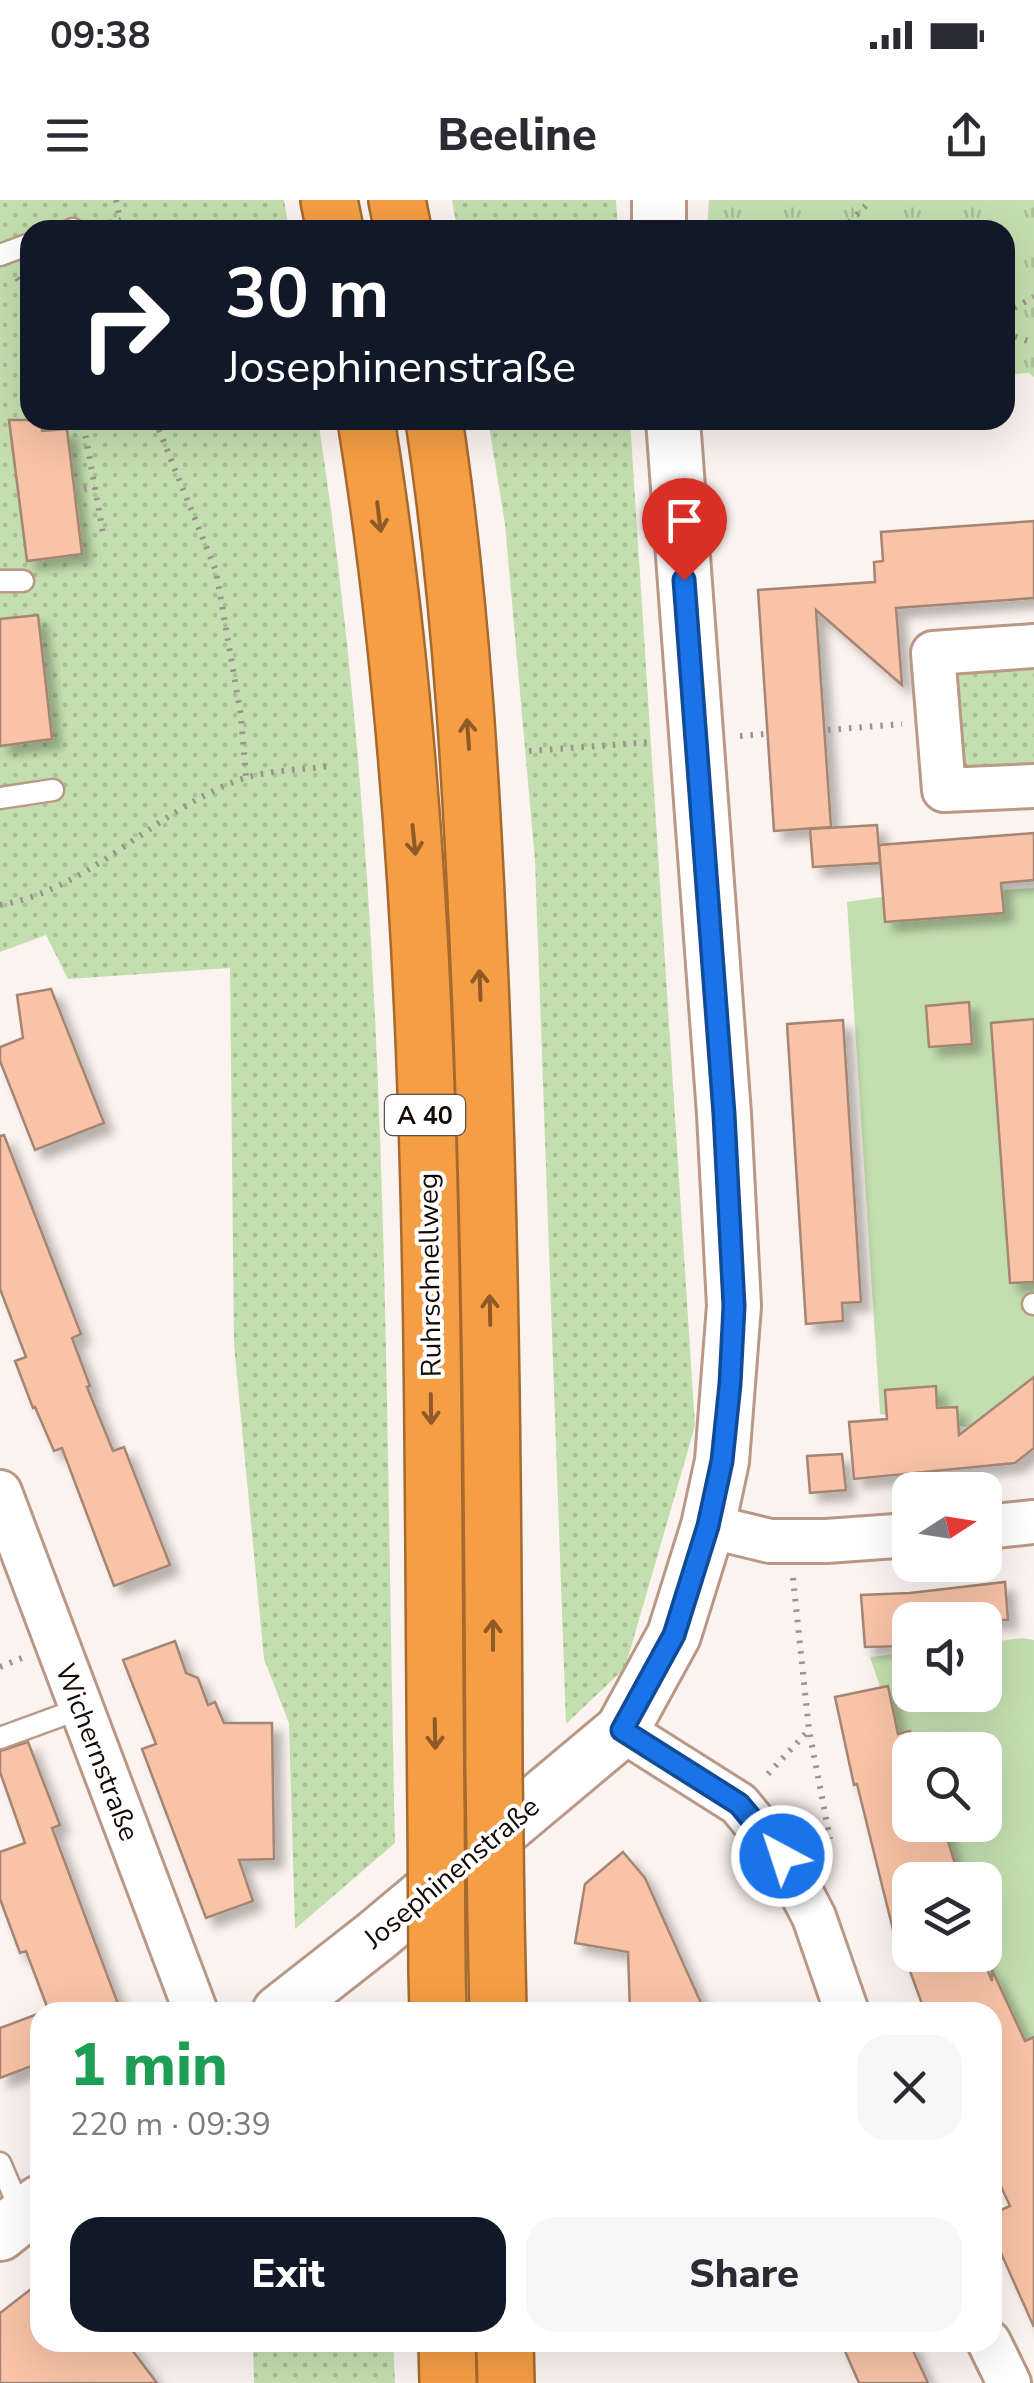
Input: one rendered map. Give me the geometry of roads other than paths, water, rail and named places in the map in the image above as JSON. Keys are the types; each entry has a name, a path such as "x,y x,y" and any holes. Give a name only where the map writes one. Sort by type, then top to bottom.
{"highway":[{"name":"Ruhrschnellweg","path":"367,430 416,865 430,1244 437,1992"},
{"name":"A 40","path":"435,430 460,643 476,866 489,1218 498,2002"},
{"path":"447,2352 448,2383"},
{"path":"505,2352 506,2383"}],"street":[{"name":"Josephinenstraße","path":"292,2002 622,1730 674,1635 708,1526 722,1461 734,1306 724,1114 674,430"},
{"path":"1034,646 933,653 944,790 1034,786"},
{"name":"Wichernstraße","path":"0,1492 192,2002"},
{"path":"1002,1525 1034,1522"},
{"path":"708,1526 770,1541 892,1536"},
{"path":"622,1730 739,1804 782,1856 814,1917 844,2002"},
{"path":"994,2352 1008,2383"}],"lane":[{"path":"0,581 24,581"},
{"path":"0,798 53,790"},
{"path":"0,1738 82,1708"},
{"path":"0,2162 21,2217"}]}
